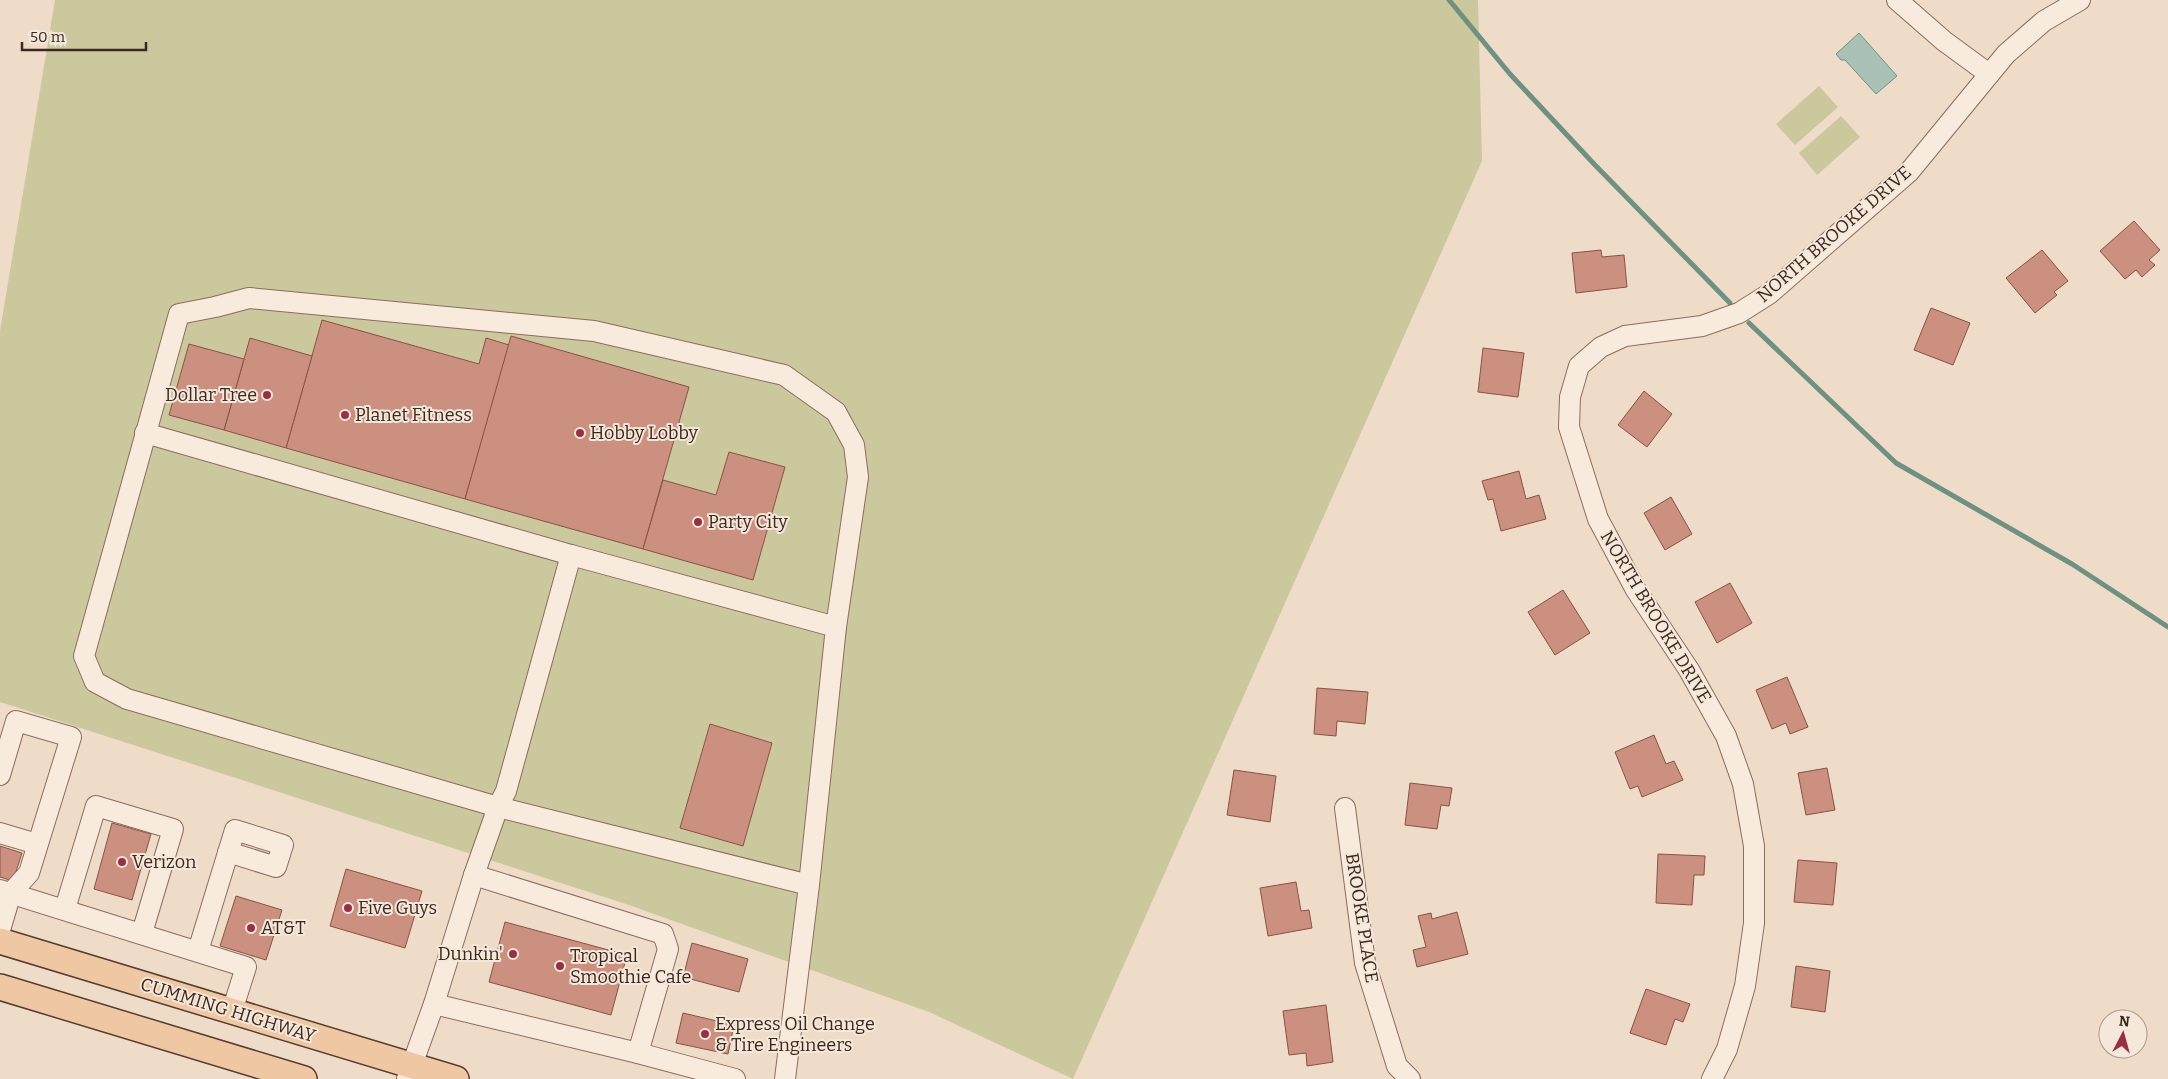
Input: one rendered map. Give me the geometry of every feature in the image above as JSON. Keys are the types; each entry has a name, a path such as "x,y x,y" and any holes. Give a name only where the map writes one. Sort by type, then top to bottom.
{"main road":[{"name":"CUMMING HIGHWAY","path":"0,941 232,1011 409,1072 456,1079"},
{"path":"0,987 304,1079"}],"street":[{"path":"1896,0 1944,41 1990,74"},
{"name":"NORTH BROOKE DRIVE","path":"1712,1079 1727,1048 1745,986 1754,923 1754,846 1743,784 1726,736 1689,670 1636,590 1598,519 1569,427 1570,397 1579,366 1601,347 1625,336 1702,326 1739,313 1769,294 1909,172 2006,54 2044,21 2080,0"},
{"path":"785,1079 809,885 836,627 858,477 854,445 836,412 784,375 594,331 249,298 179,314 84,656 95,682 127,699 498,807 809,885"},
{"path":"145,433 571,555 836,627"},
{"path":"409,1072 434,1004 474,875 506,790 571,555"},
{"path":"0,775 16,722 70,737 29,873 6,892 0,930"},
{"path":"65,909 96,806 173,829 142,933"},
{"name":"BROOKE PLACE","path":"1345,808 1366,963 1397,1066 1410,1079"},
{"path":"0,833 38,844"},
{"path":"198,951 228,852"},
{"path":"474,875 663,934 668,949 638,1053"},
{"path":"6,892 246,967 232,1011"},
{"path":"434,1004 638,1053 734,1079"}],"shaded area":[{"path":"55,0 1478,0 1482,161 1073,1079 929,1012 626,904 0,702 0,331"},
{"path":"1859,33 1897,76 1876,94 1845,60 1841,60 1836,54"},
{"path":"1819,86 1838,107 1795,145 1776,124"},
{"path":"1841,116 1860,137 1817,175 1799,153"}],"building":[{"path":"2134,221 2160,250 2149,260 2155,265 2142,277 2136,270 2125,279 2100,251"},
{"path":"1601,250 1602,257 1624,255 1627,287 1576,293 1572,253"},
{"path":"2042,250 2068,281 2054,292 2057,295 2035,313 2006,278"},
{"path":"1931,308 1970,323 1953,365 1914,350"},
{"path":"322,320 479,364 486,338 509,345 465,499 286,448"},
{"name":"Hobby Lobby","path":"511,336 689,387 643,549 465,499"},
{"name":"Dollar Tree","path":"250,338 312,356 286,448 224,430"},
{"path":"189,344 244,359 224,430 169,415"},
{"path":"1483,348 1524,353 1518,397 1478,392"},
{"path":"1644,391 1672,414 1647,447 1618,425"},
{"path":"729,452 785,467 753,580 643,549 663,480 716,495"},
{"path":"1519,471 1526,499 1539,495 1546,519 1501,531 1493,499 1488,500 1482,481"},
{"path":"1671,497 1692,534 1665,550 1644,513"},
{"path":"1730,583 1752,623 1717,643 1695,602"},
{"path":"1563,590 1590,633 1555,655 1528,612"},
{"path":"1787,677 1808,727 1790,734 1786,723 1772,729 1756,690"},
{"path":"1317,688 1368,692 1365,724 1337,721 1336,736 1314,734"},
{"path":"710,724 772,743 743,846 680,828"},
{"path":"1654,735 1666,764 1674,761 1683,780 1642,797 1638,786 1630,789 1615,752"},
{"path":"1827,768 1835,810 1806,815 1798,773"},
{"path":"1234,770 1276,776 1270,822 1227,815"},
{"path":"1410,783 1452,788 1449,806 1441,805 1437,829 1405,825"},
{"name":"Verizon","path":"112,823 151,834 132,900 94,889"},
{"path":"0,846 22,853 13,881 0,877"},
{"path":"1658,854 1705,856 1704,875 1694,875 1692,905 1656,903"},
{"path":"1798,860 1837,863 1833,905 1794,902"},
{"path":"346,869 422,891 405,948 330,926"},
{"path":"1296,882 1301,911 1309,910 1312,928 1268,936 1260,888"},
{"name":"AT&T","path":"236,896 282,910 266,960 220,946"},
{"path":"1457,912 1468,954 1417,967 1413,950 1426,947 1418,916 1431,913 1432,919"},
{"path":"505,922 627,955 611,1015 489,982"},
{"path":"692,943 748,959 739,992 683,977"},
{"path":"1796,966 1830,971 1825,1012 1791,1007"},
{"path":"1646,989 1690,1004 1683,1022 1675,1019 1666,1045 1630,1033"},
{"path":"1326,1005 1333,1062 1307,1066 1306,1053 1289,1055 1283,1011"},
{"name":"Express Oil Change & Tire Engineers","path":"683,1013 734,1025 728,1054 676,1043"}],"waterway":[{"path":"1449,0 1510,74 1595,165 1730,303"},
{"path":"1749,323 1896,463 2072,564 2168,627"}],"place":[{"name":"Dollar Tree","path":"267,395"},
{"name":"Planet Fitness","path":"345,415"},
{"name":"Hobby Lobby","path":"580,433"},
{"name":"Party City","path":"698,522"},
{"name":"Verizon","path":"122,862"},
{"name":"Five Guys","path":"348,908"},
{"name":"AT&T","path":"251,928"},
{"name":"Dunkin'","path":"513,954"},
{"name":"Tropical Smoothie Cafe","path":"560,966"},
{"name":"Express Oil Change & Tire Engineers","path":"705,1034"}]}
